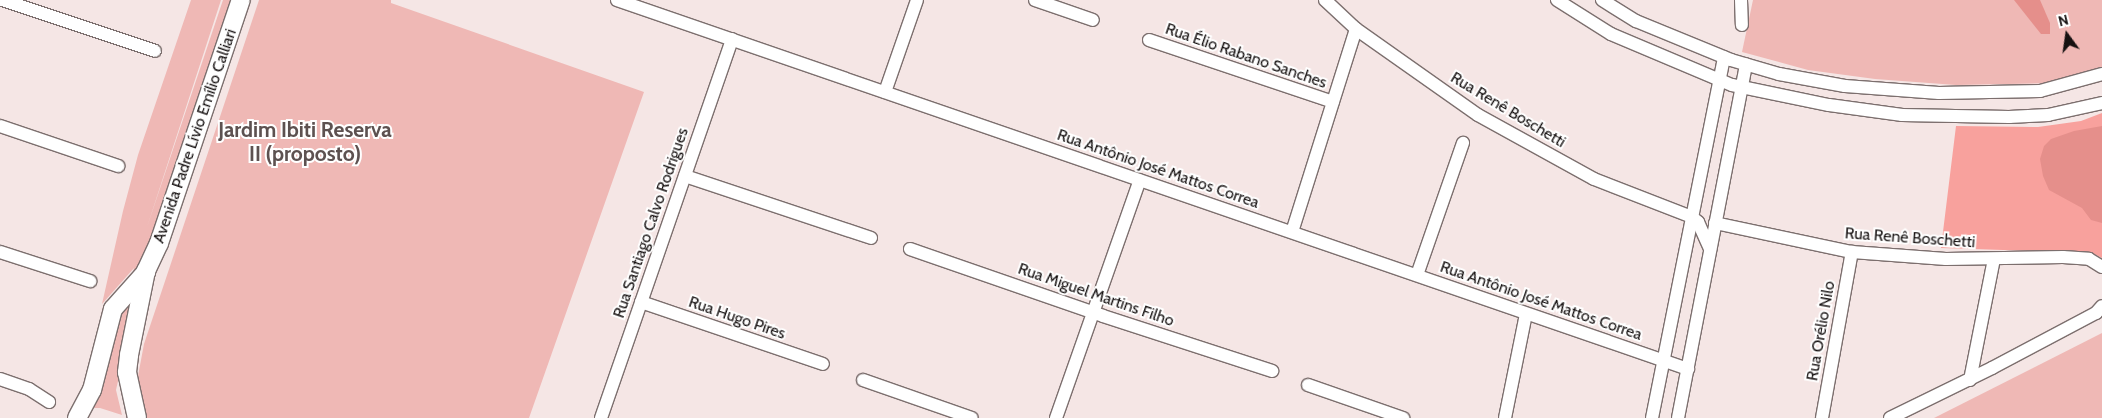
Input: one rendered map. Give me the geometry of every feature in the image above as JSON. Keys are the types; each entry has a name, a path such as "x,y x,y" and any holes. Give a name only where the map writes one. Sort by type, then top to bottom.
{"street":[{"path":"2,0 155,51"},
{"name":"Avenida Padre Lívio Emílio Calliari","path":"137,418 128,372 129,355 146,271 159,243 241,0"},
{"name":"Rua Antônio José Mattos Correa","path":"617,0 1688,369"},
{"path":"885,92 917,0"},
{"path":"1035,0 1094,20"},
{"name":"Rua Renê Boschetti","path":"1326,0 1356,29 1486,119 1594,179 1692,217"},
{"path":"1557,0 1611,34 1719,80 1741,87 1829,105 1902,115 2009,117 2038,115 2102,103"},
{"path":"1602,0 1636,21 1724,57 1779,74 1845,86 1938,93 2040,91 2102,74"},
{"path":"1741,0 1742,25"},
{"path":"1292,232 1356,29"},
{"name":"Rua Santiago Calvo Rodrigues","path":"600,418 732,39"},
{"name":"Rua Élio Rabano Sanches","path":"1149,40 1333,102"},
{"path":"1688,66 1696,45"},
{"path":"1652,418 1724,57"},
{"path":"1678,418 1746,64"},
{"path":"1775,94 1773,87 1779,74"},
{"path":"1714,104 1720,104 1729,108 1717,177 1720,201"},
{"path":"0,126 118,166"},
{"path":"1417,275 1463,143"},
{"path":"685,176 871,238"},
{"path":"1056,418 1140,180"},
{"path":"1692,217 1698,222 1710,249"},
{"name":"Rua Renê Boschetti","path":"1715,223 1852,252 1946,259 2064,257 2089,259 2102,267"},
{"name":"Rua Miguel Martins Filho","path":"910,249 1272,371"},
{"path":"0,252 90,281"},
{"name":"Rua Orélio Nilo","path":"1823,417 1852,252"},
{"path":"1970,380 1994,259"},
{"name":"Avenida Padre Lívio Emílio Calliari","path":"77,418 92,390 113,309 146,271"},
{"name":"Rua Hugo Pires","path":"641,302 823,364"},
{"path":"1890,418 1970,380 2096,313 2102,306"},
{"path":"1505,418 1526,314"},
{"path":"1977,350 1983,364 1992,368"},
{"path":"0,379 29,389 49,402"},
{"path":"863,380 972,418"},
{"path":"1308,385 1403,418"}],"shaded area":[{"path":"191,0 221,0 147,227 223,0 232,0 145,261 116,390 122,415 100,408 88,408 109,340 126,300 134,268 102,304 123,211 138,155"},
{"path":"259,0 391,0 391,3 644,92 529,418 145,418 138,376 144,344"},
{"path":"1753,0 2102,0 2102,70 2058,83 1956,85 1875,79 1808,70 1742,52"},
{"path":"2014,0 2040,0 2050,23 2050,34 2041,34"},
{"path":"2102,113 2102,258 2092,253 1941,248 1956,126 2038,127 2081,121"},
{"path":"2102,126 2102,223 2091,220 2082,208 2049,190 2043,176 2040,159 2044,146 2051,139 2074,131"},
{"path":"2102,333 2102,418 1934,418"}],"district":[{"name":"Jardim Ibiti Reserva II (proposto)","path":"305,142"}]}
